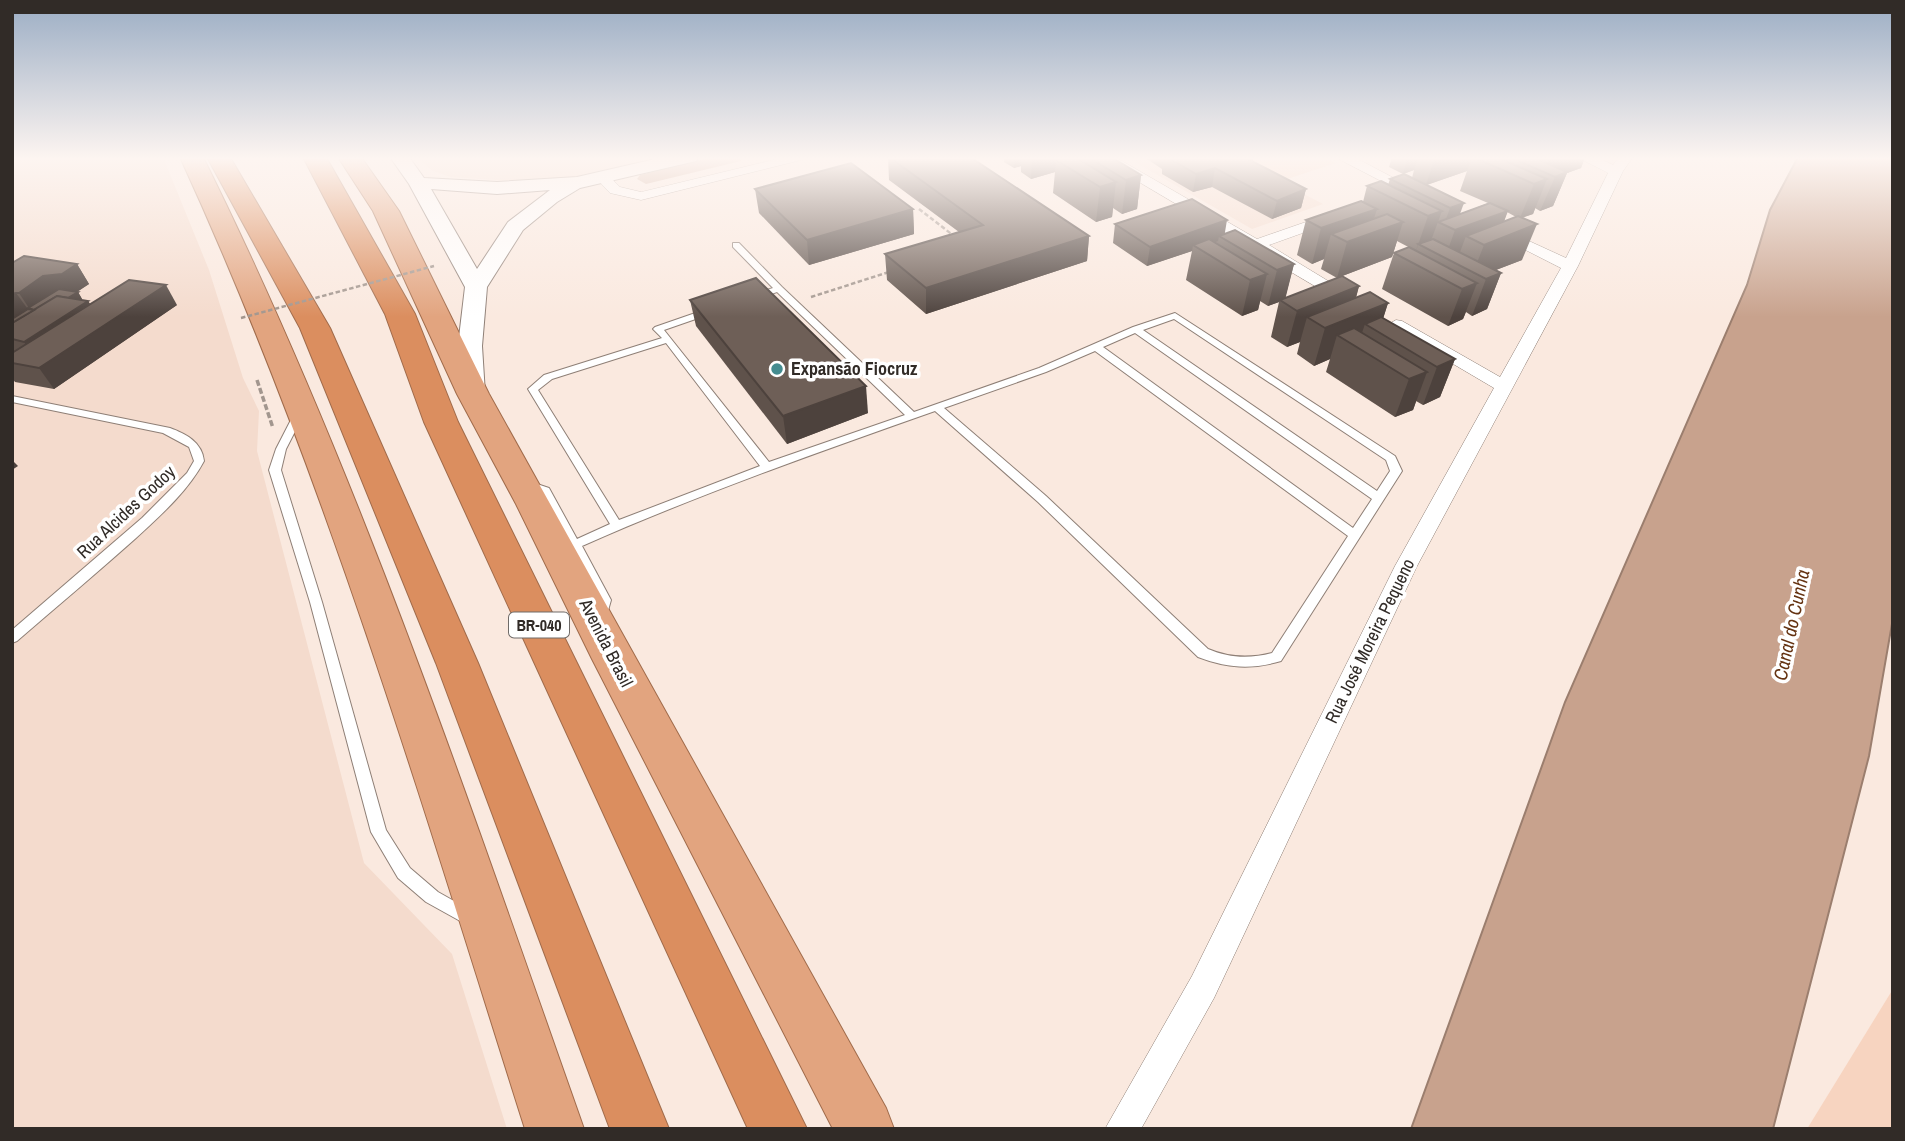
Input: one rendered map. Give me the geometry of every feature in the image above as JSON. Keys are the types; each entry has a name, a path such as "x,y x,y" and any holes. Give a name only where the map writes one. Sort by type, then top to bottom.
{"highway":[{"path":"216,210 241,261 377,602 555,1129"},
{"path":"248,210 315,328 457,663 640,1129"},
{"name":"BR-040","path":"343,210 400,314 441,422 778,1129"},
{"name":"Avenida Brasil","path":"385,210 472,394 523,483 865,1129"}],"street":[{"path":"433,210 475,287"},
{"path":"472,394 470,345 475,287 515,226 535,210"},
{"path":"1195,210 1357,303"},
{"name":"Rua José Moreira Pequeno","path":"1122,1129 1203,987 1406,566 1598,210"},
{"path":"1255,245 1345,213"},
{"path":"1483,225 1570,266"},
{"path":"1380,316 1503,386"}],"lane":[{"path":"736,245 912,416"},
{"path":"743,301 779,289"},
{"path":"719,309 658,328 766,466"},
{"path":"574,545 766,466 912,416 936,407 1026,376 1136,330 1179,316 1391,458 1396,465 1396,471 1276,657 1252,663 1224,662 1203,653 1042,499 936,407"},
{"path":"1136,330 1379,498"},
{"path":"617,526 533,389 548,377 668,339"},
{"path":"1097,347 1355,535"},
{"name":"Rua Alcides Godoy","path":"12,399 166,430 185,438 196,452 199,461 186,483 166,503 12,638"},
{"path":"300,412 281,449 275,470 316,602 379,832 404,873 457,913 487,926"},
{"path":"523,483 545,491 605,600 598,628"}],"path":[{"path":"921,210 959,240"},
{"path":"241,318 435,266"},
{"path":"793,302 894,271"},
{"path":"260,390 281,449"}],"shaded area":[{"path":"12,210 185,210 209,270 243,378 259,411 257,451 364,863 452,954 507,1129 12,1129"},
{"path":"1219,210 1305,210 1252,229"},
{"path":"1893,989 1893,1129 1807,1129"}],"water":[{"name":"Canal do Cunha","path":"1770,210 1893,210 1893,618 1869,756 1773,1129 1411,1129 1565,702 1747,285"}],"building":[{"path":"777,210 909,210 807,240"},
{"path":"963,210 1050,210 1089,236 926,288 885,254 983,225"},
{"path":"1157,210 1211,210 1227,220 1150,247 1115,224"},
{"path":"1334,210 1373,210 1321,228 1306,220"},
{"path":"1416,210 1442,211 1428,216"},
{"path":"1470,210 1508,211 1455,230 1438,222"},
{"path":"1387,214 1403,222 1347,242 1331,234"},
{"path":"1518,216 1537,224 1484,245 1466,236"},
{"path":"1235,230 1294,264 1277,270 1219,236"},
{"path":"1209,239 1267,274 1250,280 1193,245"},
{"path":"1433,239 1501,273 1486,279 1418,244"},
{"path":"1409,247 1477,283 1462,289 1394,253"},
{"path":"24,256 77,264 62,274 43,276 19,293 12,294 12,263"},
{"path":"1342,276 1359,286 1297,311 1280,300"},
{"name":"Expansão Fiocruz","path":"756,278 866,386 783,416 690,300"},
{"path":"129,280 166,285 39,368 12,363 12,353"},
{"path":"59,289 78,292 68,298 57,296 34,310 28,308"},
{"path":"1370,292 1388,303 1325,328 1307,317"},
{"path":"57,296 88,301 24,342 12,339 12,323"},
{"path":"28,309 34,310 12,323 12,319"},
{"path":"1381,317 1455,359 1437,367 1365,324"},
{"path":"1354,328 1427,372 1409,379 1337,335"}],"place":[{"name":"Expansão Fiocruz","path":"777,369"}]}
